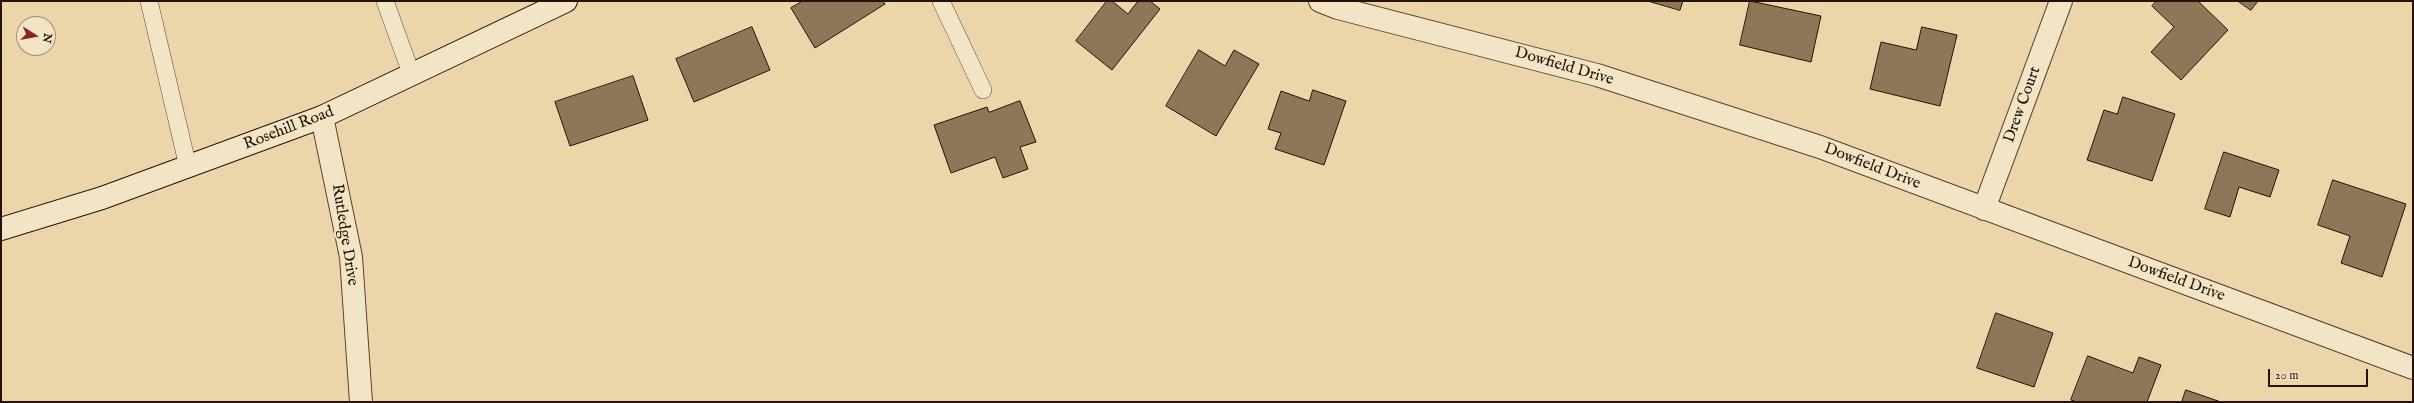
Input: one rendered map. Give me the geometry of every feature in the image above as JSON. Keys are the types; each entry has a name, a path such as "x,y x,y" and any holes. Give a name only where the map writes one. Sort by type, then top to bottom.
{"street":[{"name":"Rosehill Road","path":"1,229 102,198 322,117 412,76 566,1"},
{"name":"Dowfield Drive","path":"1320,1 1338,8 1597,75 1820,147 2413,368"},
{"name":"Drew Court","path":"1984,209 2061,1"},
{"name":"Rutledge Drive","path":"322,117 351,258 361,402"}],"lane":[{"path":"149,1 188,167"},
{"path":"385,1 412,76"},
{"path":"941,1 983,90"}],"building":[{"path":"803,1 883,1 885,4 815,48 791,8"},
{"path":"1107,1 1112,1 1128,14 1138,1 1150,1 1160,9 1112,70 1076,41"},
{"path":"1648,1 1683,1 1680,10"},
{"path":"1750,1 1821,16 1811,62 1740,45"},
{"path":"2157,1 2198,1 2228,30 2181,80 2151,52 2174,27 2152,6"},
{"path":"2238,1 2258,1 2251,10"},
{"path":"752,27 770,70 694,102 676,59"},
{"path":"1922,27 1957,35 1940,106 1870,89 1881,42 1916,50"},
{"path":"1199,50 1225,66 1234,50 1259,64 1216,136 1166,106"},
{"path":"633,76 648,120 570,146 555,102"},
{"path":"1313,90 1346,101 1324,165 1275,149 1281,133 1268,129 1281,91 1309,101"},
{"path":"2123,97 2175,114 2152,181 2087,160 2104,110 2117,114"},
{"path":"1020,101 1036,142 1020,147 1028,169 1003,178 995,157 951,173 934,125 987,107 989,112"},
{"path":"2224,152 2279,170 2270,197 2239,187 2230,217 2205,209"},
{"path":"2333,180 2406,204 2382,277 2341,263 2350,236 2318,225"},
{"path":"1996,313 2053,333 2034,387 1977,368"},
{"path":"2088,356 2133,373 2139,357 2161,365 2147,402 2077,402 2071,400"},
{"path":"2186,390 2221,402 2182,402"}]}
